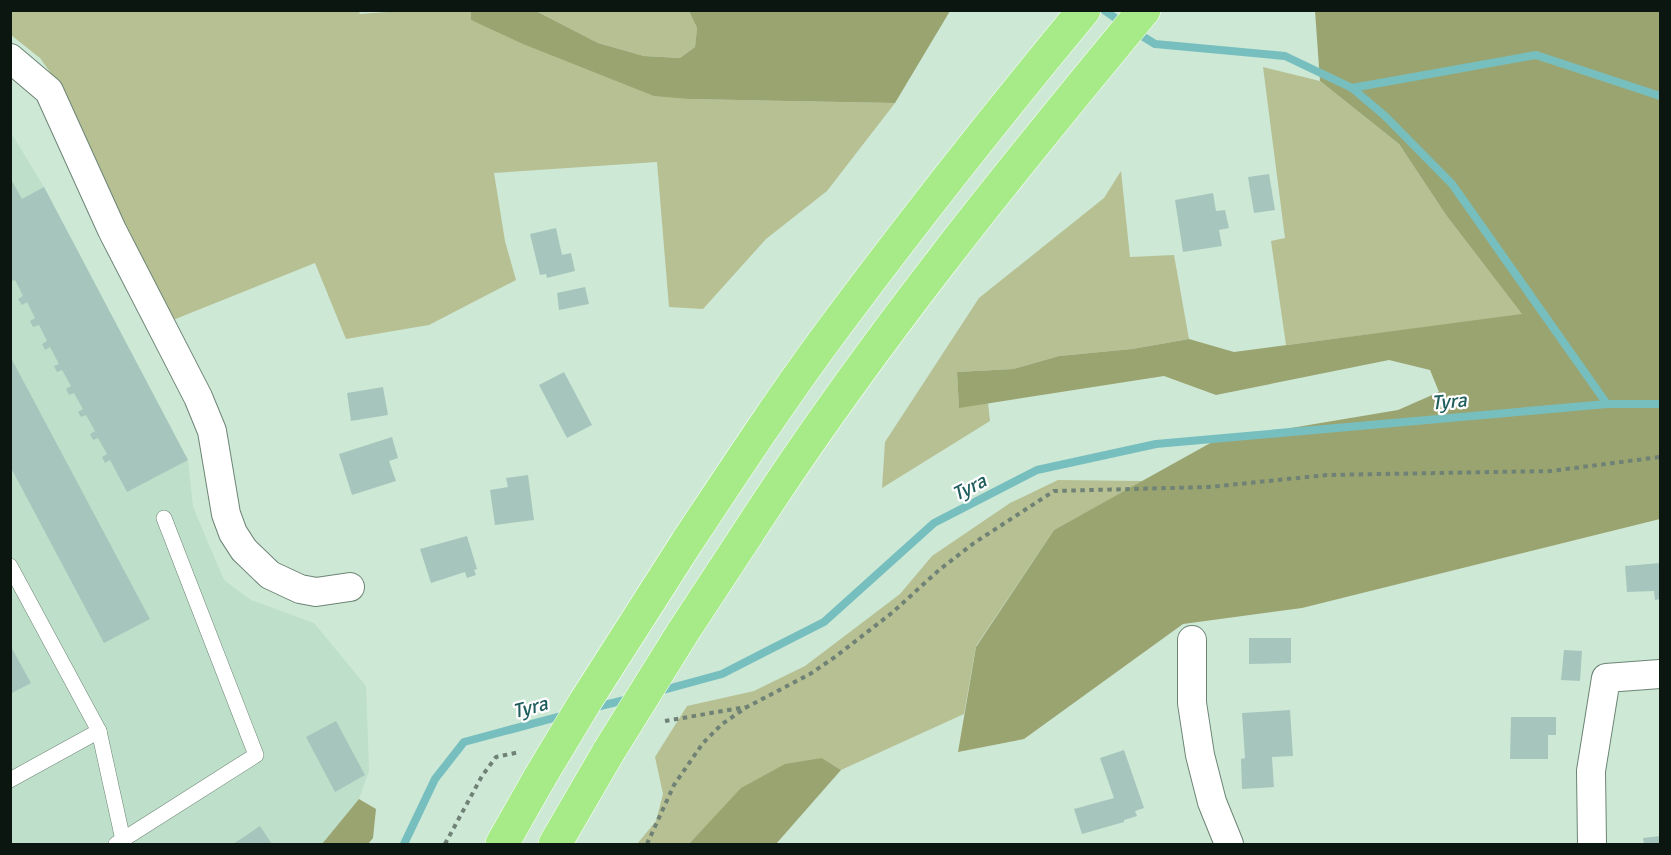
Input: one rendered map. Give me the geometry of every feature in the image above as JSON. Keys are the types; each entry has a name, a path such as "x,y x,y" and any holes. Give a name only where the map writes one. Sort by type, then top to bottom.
{"highway":[{"path":"502,844 585,702 747,453 844,315 1012,96 1084,10"},
{"path":"555,844 609,751 683,632 785,477 882,341 1048,126 1144,10"}],"street":[{"path":"10,58 49,91 112,230 198,397 212,431 226,514 233,533 244,550 270,575 300,589 316,592 350,587"},
{"path":"1192,640 1192,703 1200,755 1212,802 1229,844"},
{"path":"1592,844 1591,771 1606,678 1660,674"}],"lane":[{"path":"10,566 99,731 119,842 256,755 164,518"},
{"path":"10,780 99,731"}],"path":[{"path":"647,844 674,785 703,743 722,724 747,707 810,674 835,657 893,612 939,570 974,543 1054,491 1209,487 1327,475 1551,471 1660,457"}],"shaded area":[{"path":"358,10 360,14 388,11 471,11 471,20 689,99 895,103 827,191 766,239 703,309 669,307 657,162 494,173 505,241 516,280 429,325 346,339 315,263 173,320 60,86 40,58 11,35 10,11"},
{"path":"536,11 689,11 697,28 695,47 680,58 644,56 598,43"},
{"path":"1263,67 1320,81 1399,144 1446,215 1523,315 1286,345 1271,241 1285,238"},
{"path":"10,131 44,187 188,460 193,507 224,580 251,600 314,623 366,686 369,771 359,799 322,844 11,844"},
{"path":"1121,171 1130,257 1174,255 1189,339 1132,349 1059,356 1013,369 957,372 959,407 988,403 990,421 882,488 885,442 979,298 1104,198"},
{"path":"1058,480 1143,481 1054,530 976,646 964,714 841,770 822,758 709,825 689,844 637,844 656,821 663,794 655,757 687,706 754,691 805,666 900,594 932,556 1010,503"}],"green space":[{"path":"471,11 536,11 598,43 644,56 680,58 695,47 697,28 689,11 950,11 895,103 689,99 654,96 523,44 471,20"},
{"path":"1315,11 1660,11 1660,519 1302,608 1183,624 1024,739 958,752 976,647 1054,530 1214,441 1398,410 1439,392 1430,370 1389,360 1216,395 1164,376 959,408 957,372 1013,369 1059,356 1132,349 1189,339 1234,352 1522,314 1446,215 1399,144 1320,81"},
{"path":"822,758 841,770 776,844 689,844 741,788 785,764"},
{"path":"359,799 376,809 373,838 368,844 322,844"}],"building":[{"path":"1269,174 1275,210 1254,213 1248,177"},
{"path":"12,181 22,199 44,187 188,460 127,492 110,460 105,463 102,457 107,454 98,438 93,440 90,434 95,431 86,415 81,417 78,412 83,409 74,393 69,395 66,389 71,386 62,370 57,372 54,366 59,364 50,347 45,350 42,344 47,341 39,325 33,327 30,321 35,318 27,302 22,305 18,299 23,296 15,280 10,282 10,182"},
{"path":"1213,193 1216,211 1225,210 1229,228 1219,230 1222,246 1183,252 1175,200"},
{"path":"556,228 562,255 571,253 575,271 547,278 546,274 540,275 530,234"},
{"path":"585,287 589,304 559,310 557,293"},
{"path":"10,356 150,619 104,643 10,466"},
{"path":"564,372 592,425 567,438 539,385"},
{"path":"383,387 388,415 351,421 347,393"},
{"path":"392,437 398,458 389,461 396,481 352,495 339,454"},
{"path":"528,475 534,520 495,525 490,490 508,487 506,478"},
{"path":"467,536 477,569 474,570 476,575 467,578 465,572 431,583 420,549"},
{"path":"1660,563 1660,599 1655,600 1654,591 1627,592 1625,566"},
{"path":"1249,638 1291,638 1291,663 1249,664"},
{"path":"10,645 31,683 10,694"},
{"path":"1564,650 1582,651 1580,681 1561,680"},
{"path":"1290,710 1293,756 1272,757 1274,787 1242,789 1241,759 1245,758 1242,713"},
{"path":"1511,717 1556,717 1556,735 1548,735 1548,759 1510,759"},
{"path":"336,721 365,775 335,792 306,737"},
{"path":"1124,750 1144,808 1135,811 1137,816 1124,820 1124,822 1082,834 1074,809 1114,798 1100,758"},
{"path":"260,826 272,844 233,844"},
{"path":"1660,836 1660,844 1644,844 1643,838"}],"waterway":[{"path":"1104,10 1124,24"},
{"path":"1134,31 1155,44 1285,56 1352,88 1385,116 1452,184 1607,404"},
{"path":"1352,88 1536,55 1660,96"},
{"name":"Tyra","path":"656,692 722,674 824,622 934,523 1037,470 1156,444 1607,404 1660,404"},
{"name":"Tyra","path":"592,708 629,699"},
{"name":"Tyra","path":"404,844 435,779 464,742 565,715"}]}
